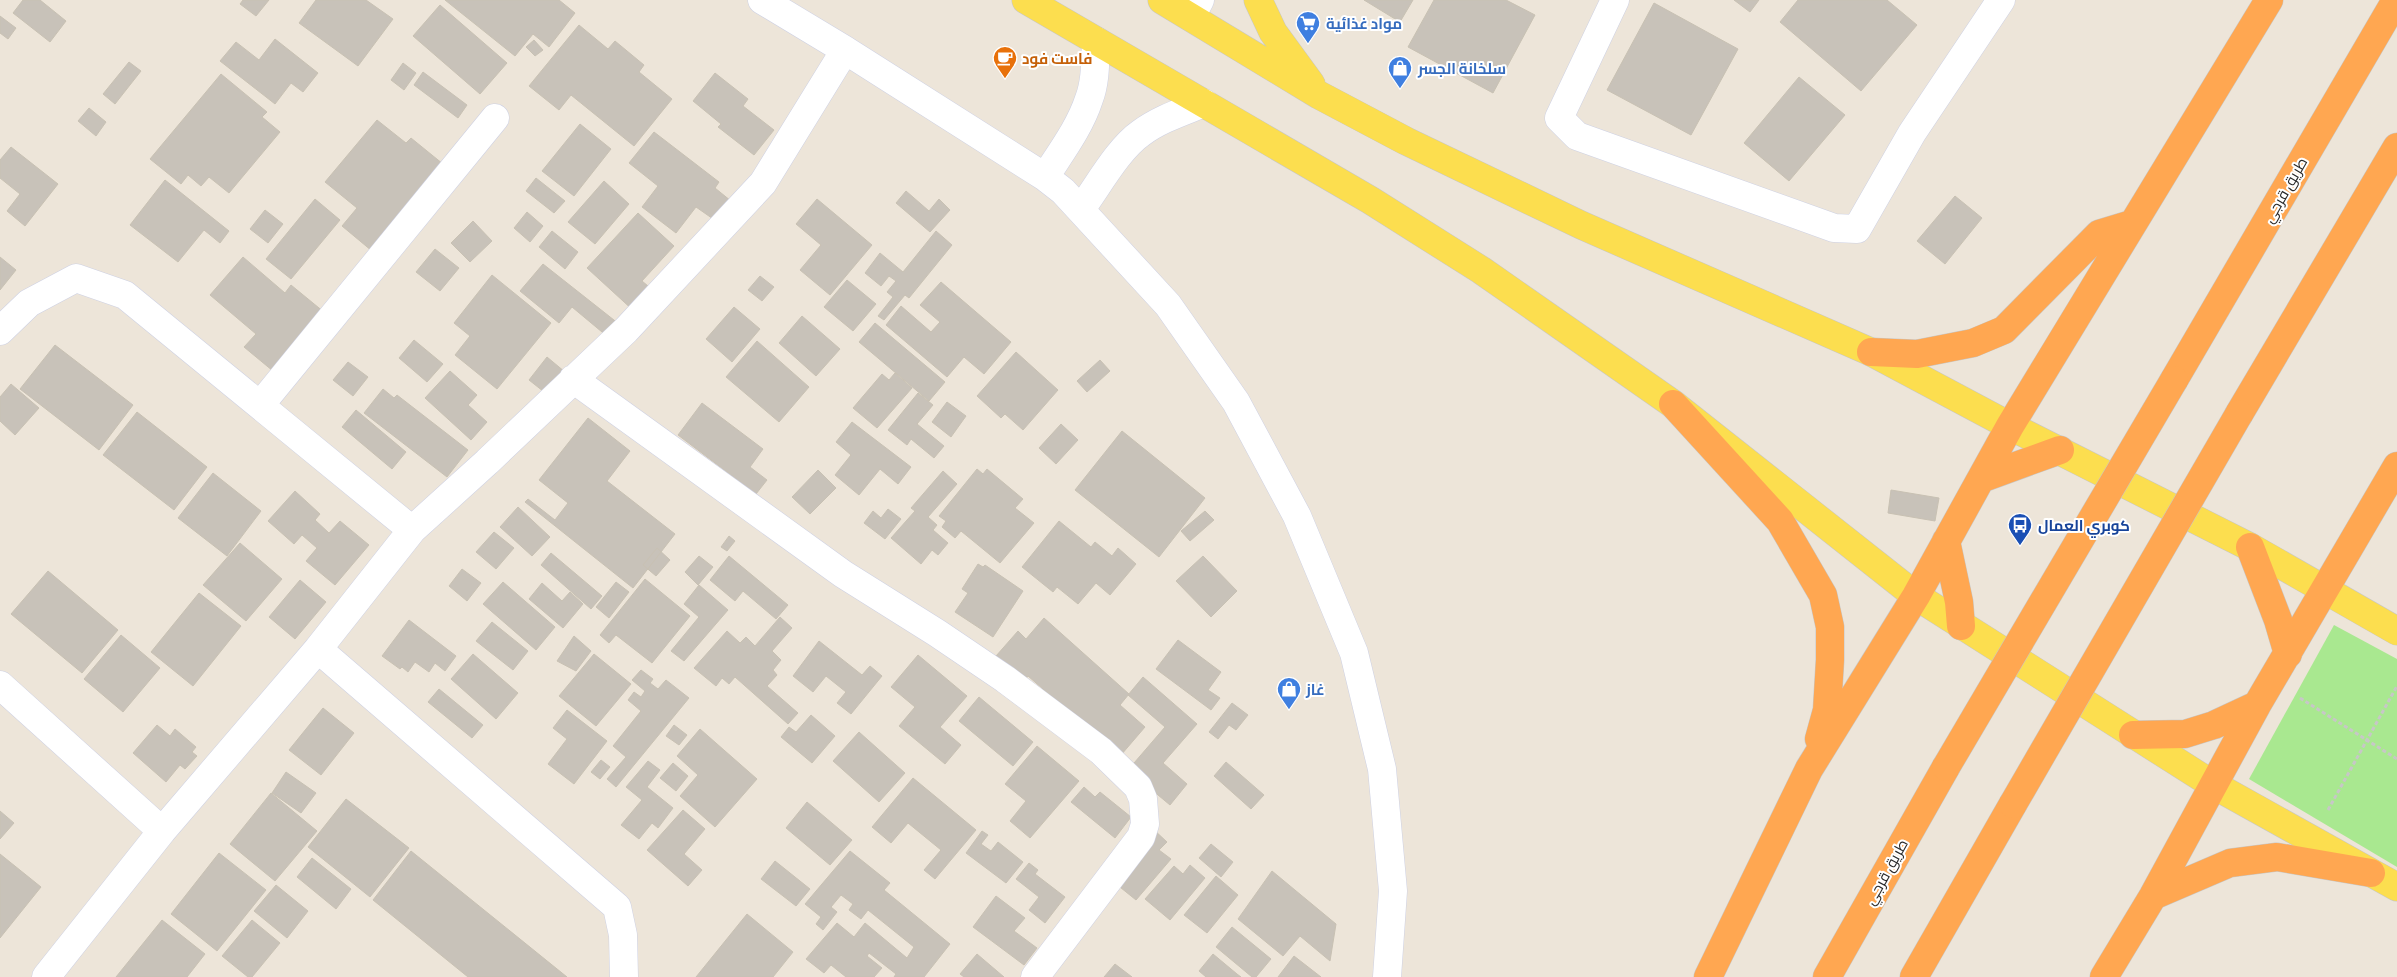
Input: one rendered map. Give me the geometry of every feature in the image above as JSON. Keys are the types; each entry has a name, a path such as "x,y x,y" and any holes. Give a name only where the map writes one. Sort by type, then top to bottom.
{"highway":[{"path":"1708,977 1809,769 1916,596 1983,478 2010,426 2269,0"},
{"name":"طريق قرجي","path":"1827,977 1946,767 2396,0"},
{"path":"1914,977 2239,414 2397,147"},
{"path":"1871,352 1917,354 1973,343 2004,330 2099,234 2132,224"},
{"path":"1673,404 1780,521 1823,594 1830,627 1828,710 1809,769"},
{"path":"1983,478 2060,450"},
{"path":"2104,977 2153,896 2212,784 2257,705 2397,466"},
{"path":"1946,541 1959,602 1961,626"},
{"path":"2250,547 2278,620 2288,654"},
{"path":"2133,735 2185,734 2214,725 2257,705"},
{"path":"2153,896 2230,863 2276,857 2371,873"}],"main road":[{"path":"1162,0 1196,9 1319,96 1508,191 1871,352 2010,426 2250,547 2397,631"},
{"path":"1258,0 1273,32 1319,96"},
{"path":"1042,4 1096,41 1370,200 1481,270 1673,404 1916,596 1961,626 2212,784 2397,887"}],"street":[{"path":"762,0 845,50 1045,177 1081,209 1168,305 1236,402 1296,516 1354,653 1382,769 1393,891 1387,977"},
{"path":"1615,0 1559,118 1577,136 1834,228 1857,229 1912,133 2001,0"},
{"path":"1045,177 1080,121 1090,98 1095,72 1096,41"},
{"path":"46,977 162,831 318,649 412,530 626,330 763,183 845,50"},
{"path":"1081,209 1125,149 1139,134 1156,122 1204,103"},
{"path":"261,404 495,118"},
{"path":"0,331 30,303 76,278 125,295 261,404 412,530"},
{"path":"573,380 843,574 937,633 1005,679 1101,752 1138,787 1146,811 1145,824 1140,837 1035,977"},
{"path":"318,649 617,907 623,935 624,977"},
{"path":"0,685 162,831"}],"path":[{"path":"2272,681 2397,759"},
{"path":"2325,815 2397,686"},
{"path":"2297,708 2306,692"}],"green space":[{"path":"2334,625 2397,659 2397,867 2249,779"}],"building":[{"path":"23,0 40,0 66,21 50,42 13,13"},
{"path":"243,0 269,0 256,16 240,4"},
{"path":"316,0 366,0 393,19 358,66 299,23"},
{"path":"445,0 559,0 575,13 549,47 533,34 515,56"},
{"path":"1364,0 1413,0 1400,22"},
{"path":"1434,0 1506,0 1535,15 1493,93 1408,47"},
{"path":"1734,0 1759,0 1750,12"},
{"path":"1798,0 1887,0 1917,25 1861,91 1780,22"},
{"path":"1654,3 1738,49 1691,135 1607,90"},
{"path":"440,5 507,63 480,94 413,36"},
{"path":"0,16 16,28 8,39 0,33"},
{"path":"579,25 608,49 615,41 644,65 639,72 672,99 634,146 571,95 559,110 529,86"},
{"path":"275,39 318,73 303,92 291,83 275,104 220,61 236,42 259,60"},
{"path":"534,40 543,50 535,56 526,47"},
{"path":"129,62 141,71 115,104 103,94"},
{"path":"403,63 416,73 404,90 391,80"},
{"path":"423,72 467,105 458,118 414,85"},
{"path":"715,73 748,99 743,106 774,130 754,155 718,127 721,124 693,101"},
{"path":"221,74 267,112 262,117 280,132 229,193 209,177 201,186 188,175 181,184 150,159"},
{"path":"1799,77 1845,115 1789,181 1744,143"},
{"path":"89,108 106,122 96,136 78,121"},
{"path":"377,120 406,143 411,138 443,164 372,251 342,226 357,208 325,182"},
{"path":"580,124 611,149 574,196 542,171"},
{"path":"654,132 719,182 715,188 731,201 716,221 696,207 676,233 642,207 658,186 629,163"},
{"path":"11,147 58,184 25,226 7,211 20,194 0,178 0,160"},
{"path":"536,178 565,201 554,213 526,191"},
{"path":"165,180 229,231 220,243 204,230 178,262 130,225"},
{"path":"604,181 629,204 595,244 568,222"},
{"path":"906,191 929,211 939,199 950,210 930,232 896,203"},
{"path":"1955,196 1982,218 1945,264 1917,241"},
{"path":"315,199 340,220 291,279 266,259"},
{"path":"817,199 872,245 830,295 800,270 821,245 796,224"},
{"path":"265,210 283,224 268,243 250,229"},
{"path":"527,212 543,226 530,242 514,228"},
{"path":"638,213 674,246 642,281 654,291 635,312 587,268"},
{"path":"473,221 492,241 470,262 451,243"},
{"path":"552,231 578,252 565,269 539,247"},
{"path":"936,231 952,245 909,298 905,295 884,320 878,316 893,297 887,292 896,281 889,276 881,286 865,273 880,253 903,272"},
{"path":"435,249 459,268 440,291 416,272"},
{"path":"0,257 16,270 0,290"},
{"path":"243,257 285,293 291,285 330,317 279,376 244,347 256,334 210,295"},
{"path":"543,264 619,324 608,337 572,307 559,323 520,291"},
{"path":"492,275 551,323 497,389 455,355 470,336 454,323"},
{"path":"760,276 774,287 762,301 748,290"},
{"path":"847,280 876,304 853,331 824,307"},
{"path":"941,282 1011,342 984,374 964,357 947,377 886,325 901,306 931,332 940,322 920,305"},
{"path":"734,307 760,329 732,362 706,339"},
{"path":"802,316 840,349 816,376 779,343"},
{"path":"875,323 945,382 929,401 859,342"},
{"path":"414,340 443,364 427,382 399,358"},
{"path":"757,341 809,387 779,422 726,377"},
{"path":"55,345 133,405 99,450 20,389"},
{"path":"1016,352 1058,390 1023,430 1005,414 1001,418 977,396"},
{"path":"547,357 571,377 553,399 529,380"},
{"path":"1100,360 1110,371 1087,392 1077,381"},
{"path":"348,362 368,377 353,396 333,380"},
{"path":"450,371 477,395 468,405 487,422 471,440 425,398"},
{"path":"895,373 912,388 877,428 853,408 882,374 889,380"},
{"path":"11,384 39,408 15,435 0,421 0,397"},
{"path":"383,389 394,398 397,395 468,450 447,477 364,413"},
{"path":"918,393 933,405 917,424 944,446 934,458 911,439 907,445 888,430"},
{"path":"947,402 966,416 951,437 932,422"},
{"path":"702,403 763,449 750,467 767,480 756,494 678,435"},
{"path":"356,410 406,452 392,469 342,427"},
{"path":"137,412 207,467 174,510 103,455"},
{"path":"588,418 630,451 607,481 675,534 633,588 525,502 528,499 555,520 568,503 539,480"},
{"path":"852,422 911,467 898,484 880,469 859,495 835,475 851,455 836,442"},
{"path":"1061,424 1078,440 1056,464 1039,448"},
{"path":"1122,431 1205,498 1159,557 1075,490"},
{"path":"977,469 983,474 987,469 1023,499 1015,508 1034,523 1000,563 961,531 955,538 942,527 946,521 939,516"},
{"path":"818,470 836,488 810,514 792,497"},
{"path":"943,471 957,484 928,517 937,525 933,530 948,543 938,555 932,550 921,564 891,538 915,511 911,508"},
{"path":"213,473 261,511 227,556 178,518"},
{"path":"1891,490 1939,498 1935,521 1888,513"},
{"path":"295,491 320,514 315,520 329,533 340,521 369,545 335,585 306,561 317,548 302,535 294,544 268,521"},
{"path":"518,507 550,537 532,556 500,527"},
{"path":"888,509 901,519 885,539 864,523 873,511 881,518"},
{"path":"1205,511 1214,520 1190,541 1181,531"},
{"path":"1059,521 1091,547 1095,542 1112,556 1118,548 1136,564 1110,595 1096,583 1078,604 1057,587 1053,592 1022,567"},
{"path":"494,532 514,548 496,569 476,552"},
{"path":"729,536 735,541 727,551 721,547"},
{"path":"240,543 282,579 246,621 203,585"},
{"path":"657,548 670,560 656,576 643,565"},
{"path":"551,553 602,596 591,609 541,565"},
{"path":"699,556 713,567 698,585 685,572"},
{"path":"729,556 788,605 776,619 743,591 735,601 710,580"},
{"path":"1203,556 1237,591 1211,617 1176,581"},
{"path":"978,564 983,567 985,565 1023,591 993,637 955,612 968,593 962,589"},
{"path":"462,569 481,583 467,601 449,586"},
{"path":"48,571 118,630 82,673 11,614"},
{"path":"645,579 690,616 652,663 616,635 609,643 600,635"},
{"path":"300,580 326,602 295,639 269,617"},
{"path":"503,582 555,627 536,650 483,604"},
{"path":"616,582 629,592 609,618 596,607"},
{"path":"542,583 562,601 570,592 583,604 563,628 529,599"},
{"path":"699,585 728,610 684,661 671,651 699,617 684,604"},
{"path":"199,593 241,626 193,686 151,652"},
{"path":"780,617 792,628 772,651 781,660 773,670 777,675 767,686 798,713 788,724 735,677 729,684 722,678 716,686 694,668 727,631 740,643 746,637 755,646"},
{"path":"1044,618 1129,694 1120,705 1145,727 1115,762 1058,702 1028,676 1024,681 996,656 1018,631 1026,639"},
{"path":"409,620 456,656 445,671 435,663 429,672 415,662 408,672 402,667 400,669 382,656"},
{"path":"492,622 528,651 513,670 476,641"},
{"path":"121,635 160,668 123,712 84,679"},
{"path":"574,636 591,651 576,671 557,661"},
{"path":"1178,640 1221,672 1208,690 1220,698 1211,710 1156,669"},
{"path":"819,641 862,675 870,666 882,676 851,714 837,703 846,692 826,676 813,692 793,676"},
{"path":"473,654 518,693 496,719 451,679"},
{"path":"594,654 631,684 596,726 559,696"},
{"path":"918,655 967,696 940,727 961,745 945,764 899,726 915,707 891,687"},
{"path":"641,670 653,679 650,683 658,689 666,680 689,698 616,787 607,779 626,757 613,746 641,711 628,700 634,692 641,697 645,691 632,680"},
{"path":"1143,677 1197,724 1163,763 1187,784 1170,805 1128,770 1165,727 1128,695"},
{"path":"439,689 483,725 472,738 428,702"},
{"path":"979,697 1033,742 1013,766 959,721"},
{"path":"1232,703 1248,715 1236,730 1229,725 1218,739 1209,732"},
{"path":"323,708 354,733 321,775 289,750"},
{"path":"567,710 607,741 574,784 548,764 567,739 553,728"},
{"path":"811,715 835,736 812,763 781,737 789,727 796,732"},
{"path":"157,725 170,736 175,729 196,747 192,752 197,756 185,769 180,765 166,782 133,753"},
{"path":"674,725 687,735 679,745 666,736"},
{"path":"700,729 757,779 715,827 680,796 698,775 677,756"},
{"path":"859,732 905,773 879,802 833,761"},
{"path":"1037,746 1079,781 1030,838 1010,821 1026,801 1005,784"},
{"path":"601,760 610,767 600,779 591,772"},
{"path":"648,761 660,770 647,787 673,808 658,828 652,823 639,839 621,825 642,800 626,787"},
{"path":"1226,762 1264,795 1251,809 1214,776"},
{"path":"673,763 688,776 676,791 660,778"},
{"path":"286,772 316,793 301,813 272,793"},
{"path":"913,778 976,830 935,879 924,870 941,850 908,823 891,843 872,827"},
{"path":"1084,787 1095,797 1100,792 1131,817 1115,838 1071,802"},
{"path":"271,793 317,831 275,881 230,844"},
{"path":"346,799 409,848 370,897 308,847"},
{"path":"807,802 852,840 830,865 786,828"},
{"path":"683,810 705,829 684,854 702,870 688,886 647,850"},
{"path":"0,811 14,823 0,839"},
{"path":"1153,829 1167,842 1159,850 1171,859 1136,900 1110,879"},
{"path":"982,831 988,835 981,844 991,851 998,842 1023,862 1006,883 966,853"},
{"path":"1211,844 1233,862 1221,877 1199,858"},
{"path":"411,851 567,977 468,977 373,900"},
{"path":"850,851 890,883 884,890 950,944 924,977 894,977 896,974 869,953 867,956 882,968 874,977 846,977 831,965 824,973 806,959 837,923 854,937 865,923 907,958 914,947 868,910 861,919 849,910 853,904 841,895 831,907 837,912 823,930 816,924 821,917 805,904"},
{"path":"219,853 266,890 217,951 171,914"},
{"path":"0,854 41,887 0,938"},
{"path":"312,858 351,889 336,909 297,877"},
{"path":"775,861 810,889 796,906 761,879"},
{"path":"1029,863 1038,870 1035,874 1065,897 1045,923 1029,910 1039,897 1016,879"},
{"path":"1190,865 1205,878 1170,920 1145,899 1174,866 1183,874"},
{"path":"1272,871 1336,924 1330,961 1300,936 1283,956 1238,919"},
{"path":"1216,876 1238,895 1207,933 1184,915"},
{"path":"276,885 308,911 287,938 254,911"},
{"path":"996,896 1025,918 1014,931 1037,948 1024,965 973,927"},
{"path":"747,914 793,952 773,977 696,977"},
{"path":"162,920 205,954 187,977 116,977"},
{"path":"252,920 280,943 252,977 248,977 222,956"},
{"path":"1232,927 1271,959 1256,977 1252,977 1216,947"},
{"path":"977,954 1004,977 964,977 960,974"},
{"path":"1213,954 1241,977 1206,977 1199,971"},
{"path":"1294,956 1321,977 1278,977"},
{"path":"1115,964 1132,977 1104,977"}],"place":[{"name":"مواد غذائية","path":"1308,44"},
{"name":"فاست فود","path":"1005,79"},
{"name":"سلخانة الجسر","path":"1400,89"},
{"name":"كوبري العمال","path":"2020,546"},
{"name":"غاز","path":"1289,710"}]}
